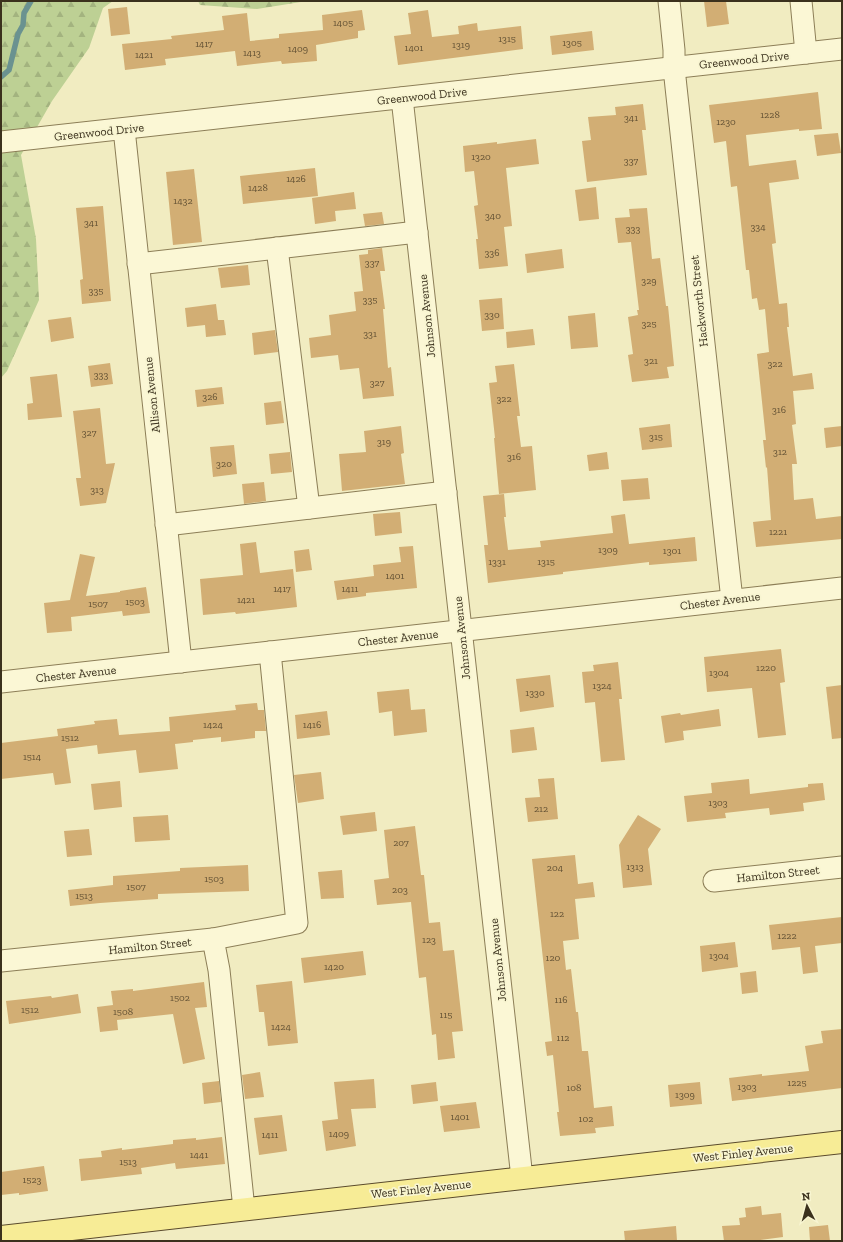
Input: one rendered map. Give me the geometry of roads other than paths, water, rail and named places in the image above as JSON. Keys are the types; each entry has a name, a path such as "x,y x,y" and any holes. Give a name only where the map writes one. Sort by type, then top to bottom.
{"main road":[{"name":"West Finley Avenue","path":"1,1237 842,1142"}],"street":[{"name":"Hackworth Street","path":"669,1 674,50 674,68 732,600"},
{"path":"801,1 806,53"},
{"name":"Greenwood Drive","path":"1,142 842,50"},
{"name":"Johnson Avenue","path":"402,98 522,1178"},
{"name":"Allison Avenue","path":"124,129 181,662"},
{"path":"138,264 417,232"},
{"path":"277,248 309,508"},
{"path":"166,525 446,492"},
{"name":"Chester Avenue","path":"1,682 842,588"},
{"name":"Hamilton Street","path":"1,961 213,939 297,923 270,652"},
{"name":"Hamilton Street","path":"714,881 842,867"},
{"path":"213,939 219,970 244,1209"}],"waterway":[{"path":"1,77 9,70 18,34 23,25 24,13 31,1"}]}
